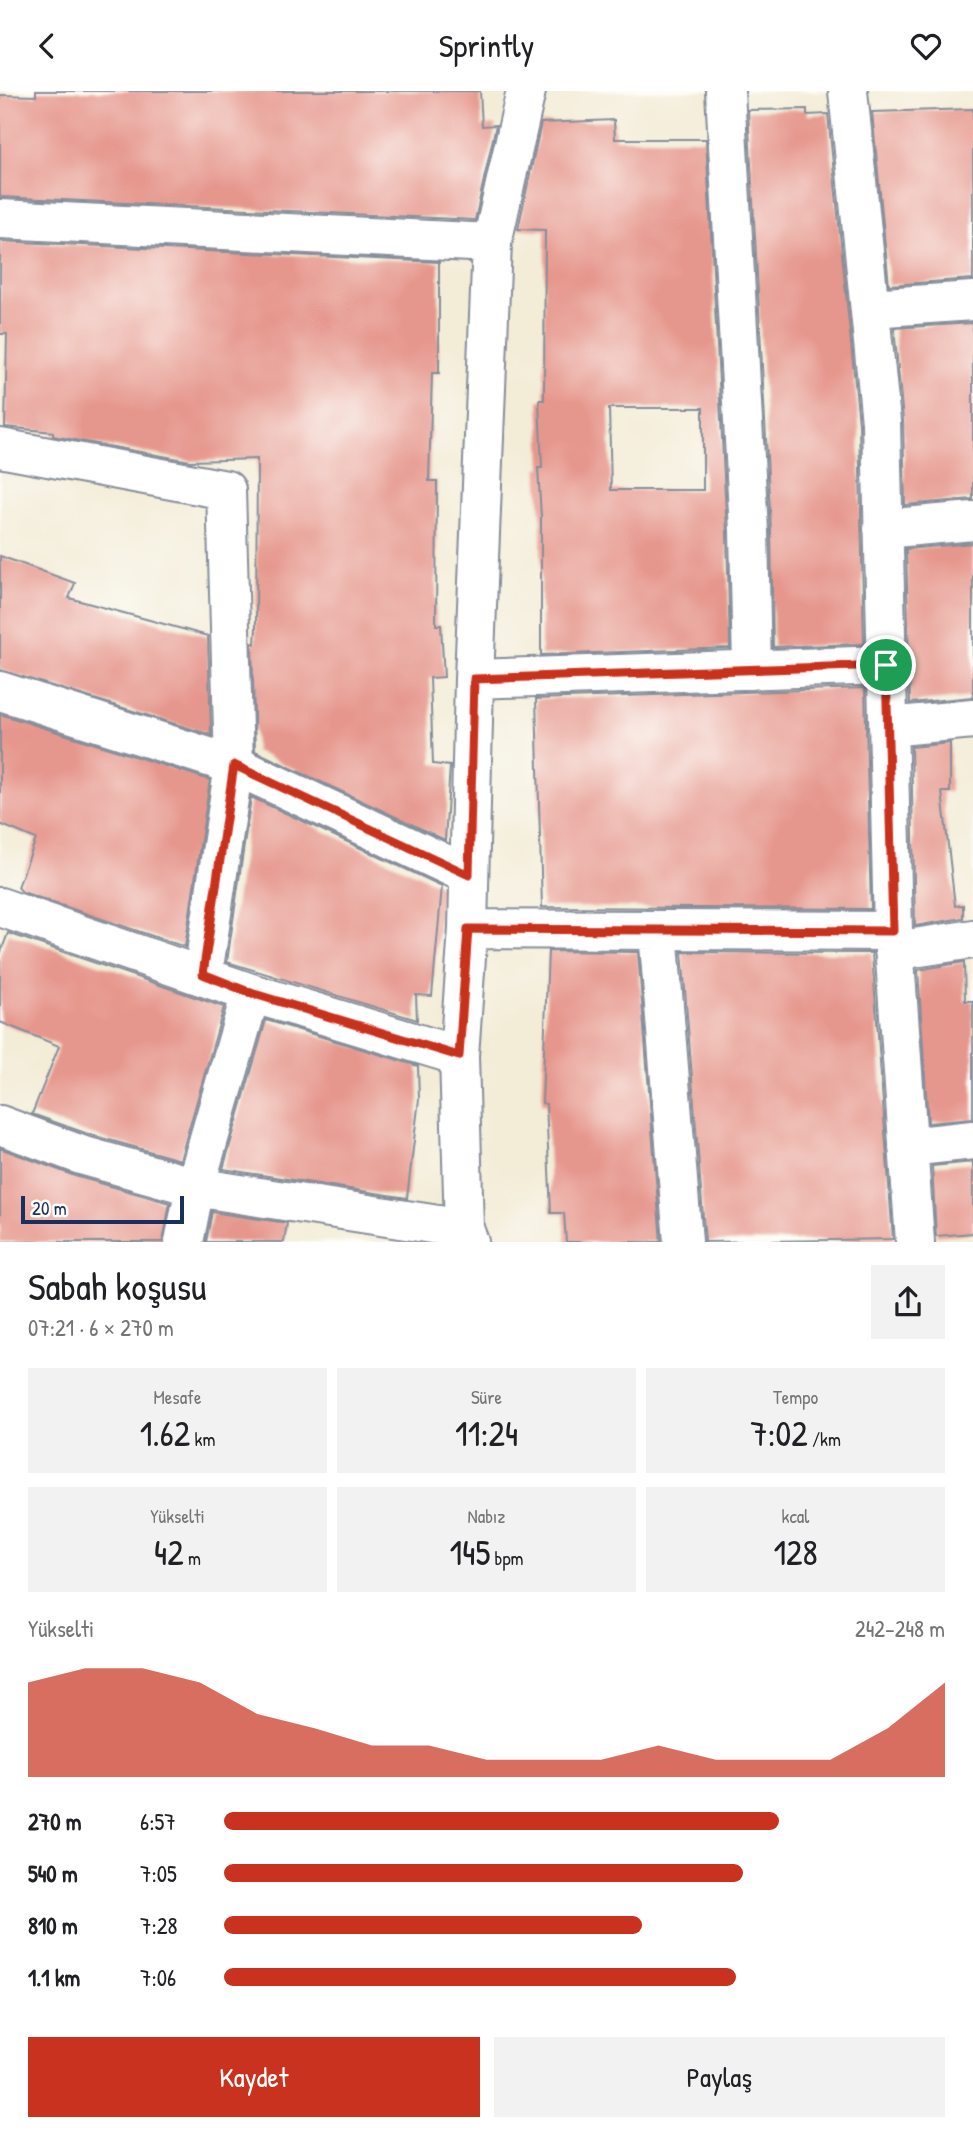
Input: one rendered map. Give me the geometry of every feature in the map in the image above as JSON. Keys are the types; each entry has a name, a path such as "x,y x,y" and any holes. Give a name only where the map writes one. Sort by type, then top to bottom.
{"street":[{"path":"0,1125 80,1155 195,1187 466,1236 459,1056 468,929 474,679 492,243 526,91"},
{"path":"725,91 749,531 752,670"},
{"path":"848,91 881,422 893,941 915,1242"},
{"path":"0,219 492,243"},
{"path":"870,308 973,301"},
{"path":"0,448 226,489 234,765 203,974"},
{"path":"883,529 973,521"},
{"path":"474,679 886,665"},
{"path":"0,691 234,765 469,875"},
{"path":"888,727 973,719"},
{"path":"0,907 203,974 251,993 459,1056"},
{"path":"468,929 658,931 893,941 973,939"},
{"path":"658,931 683,1242"},
{"path":"184,1242 195,1187 251,993"},
{"path":"908,1147 973,1140"}],"building":[{"path":"36,91 480,91 482,126 496,125 475,220 0,197 0,95 36,96"},
{"path":"807,109 807,115 828,114 859,423 864,644 773,647 771,530 748,110"},
{"path":"973,109 973,279 889,285 872,112"},
{"path":"614,120 615,139 706,139 727,532 730,648 541,655 541,517 538,468 542,468 539,400 544,400 545,230 518,229 541,123","holes":["609,408 703,408 703,490 611,490"]},
{"path":"0,241 439,262 439,373 432,373 429,481 437,481 436,625 441,625 444,677 430,678 433,764 450,766 445,840 255,751 252,643 255,644 256,628 257,459 190,461 53,436 53,432 5,427 7,334 0,334"},
{"path":"973,323 973,499 905,505 903,420 894,328"},
{"path":"973,543 973,697 910,703 906,549"},
{"path":"0,556 75,583 69,598 208,636 211,735 0,670"},
{"path":"865,688 871,909 542,907 536,699"},
{"path":"0,714 210,780 185,947 22,892 18,887 36,839 0,824"},
{"path":"950,743 950,792 942,792 955,906 963,905 963,918 915,926 911,747"},
{"path":"251,797 442,886 432,996 416,995 417,1020 227,962"},
{"path":"8,933 224,1007 180,1160 88,1134 32,1114 59,1046 0,1022 0,955"},
{"path":"548,951 638,952 661,1242 566,1242 564,1213 551,1213 546,1104 542,1103"},
{"path":"682,952 872,953 893,1239 705,1242"},
{"path":"964,962 965,1001 973,1001 973,1119 928,1123 918,970"},
{"path":"266,1020 418,1066 419,1099 407,1198 223,1169"},
{"path":"0,1148 75,1176 170,1203 163,1242 0,1242"},
{"path":"973,1162 973,1233 936,1236 932,1166"},
{"path":"212,1212 287,1223 284,1242 206,1242"}],"route":[{"path":"886,665 893,931 468,929 459,1056 251,993 203,974 234,765 469,875 474,679 886,665"}]}
